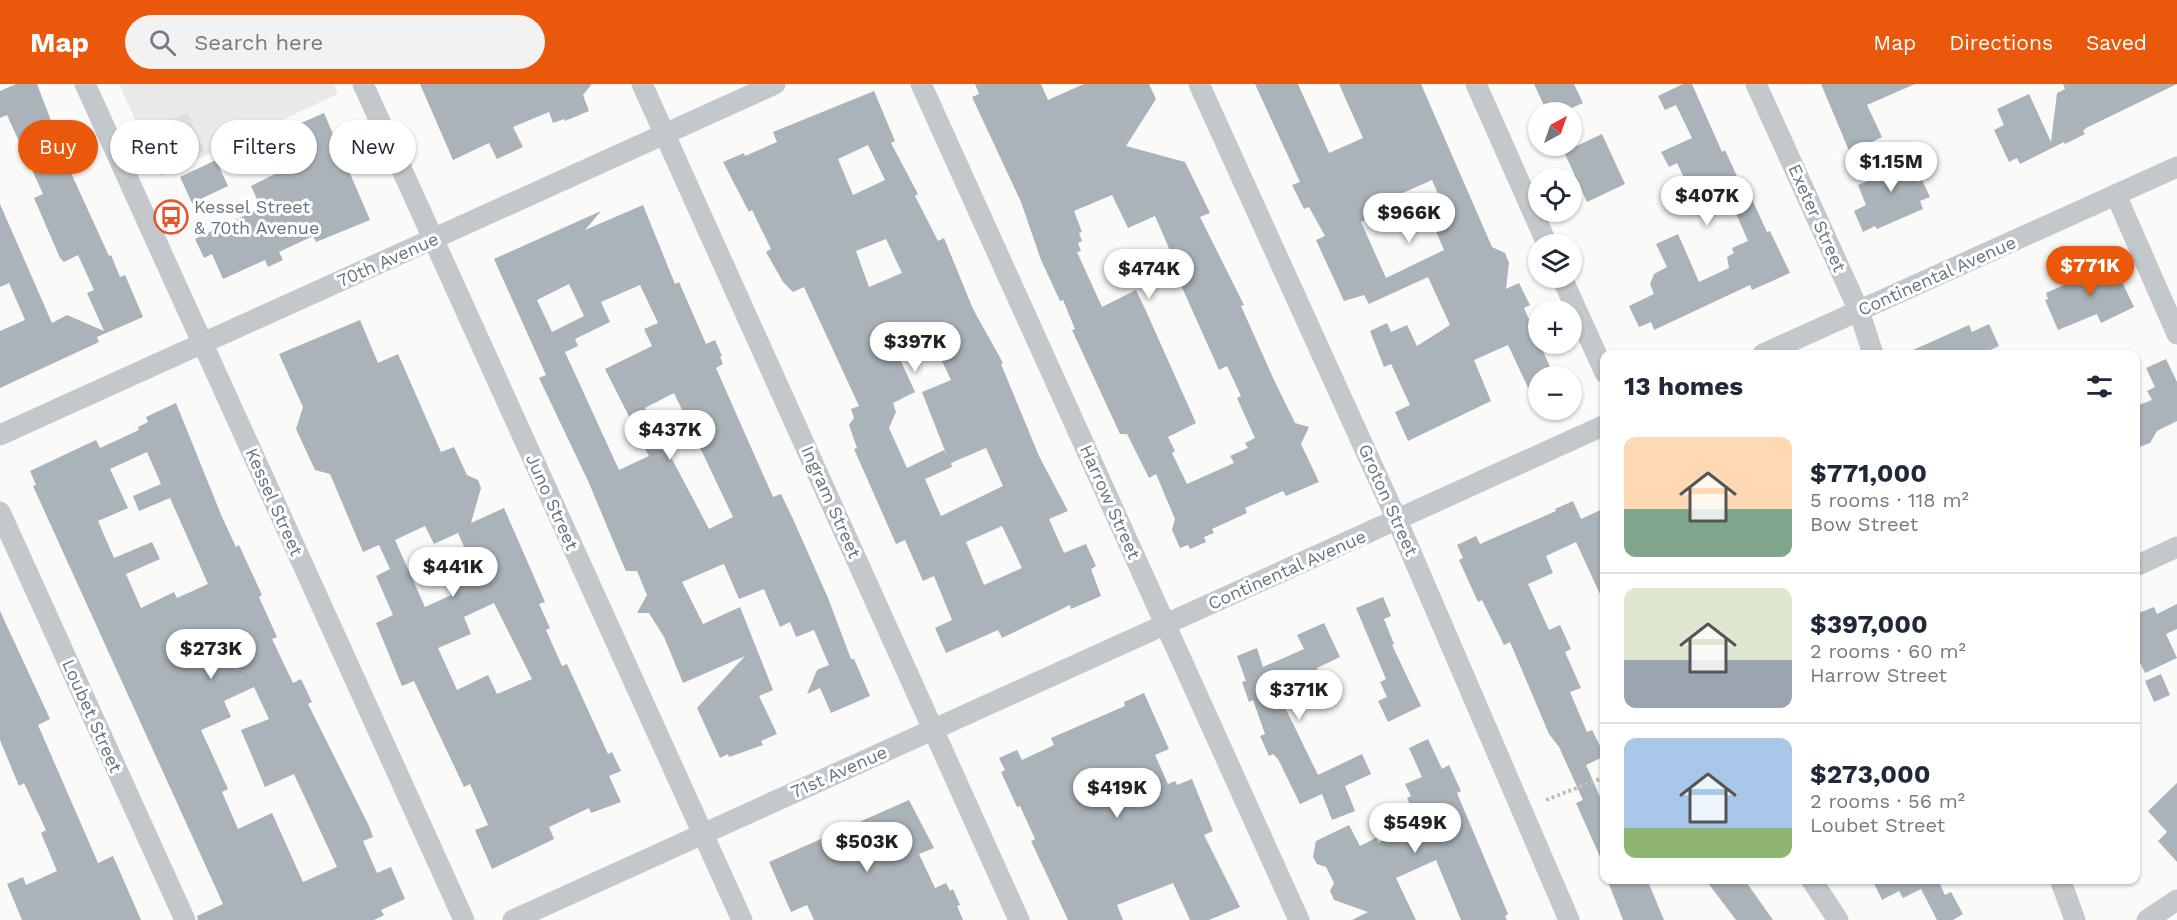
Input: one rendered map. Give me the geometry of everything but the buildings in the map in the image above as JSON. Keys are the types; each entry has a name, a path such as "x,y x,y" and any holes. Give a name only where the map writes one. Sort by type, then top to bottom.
{"street":[{"name":"Kessel Street","path":"85,84 464,920"},
{"name":"Juno Street","path":"363,84 742,920"},
{"name":"Ingram Street","path":"642,84 1019,920"},
{"name":"70th Avenue","path":"0,435 775,84"},
{"name":"Harrow Street","path":"921,84 1299,920"},
{"name":"Groton Street","path":"1199,84 1397,520 1569,920"},
{"path":"1476,84 1543,234"},
{"name":"Exeter Street","path":"1756,84 1859,311 1873,350"},
{"name":"Continental Avenue","path":"1772,350 2177,167"},
{"path":"2116,195 2177,334"},
{"path":"1567,288 1600,362"},
{"name":"Continental Avenue","path":"1166,625 1600,427"},
{"name":"Loubet Street","path":"0,512 184,920"},
{"path":"2140,564 2177,547"},
{"name":"71st Avenue","path":"513,920 1166,625"},
{"path":"1814,884 1839,920"},
{"path":"2062,884 2075,920"},
{"path":"2147,920 2173,905"}],"path":[{"path":"1546,800 1600,779"}],"shaded area":[{"path":"119,84 334,84 338,94 282,120 211,120 211,153 199,158 199,120 135,120"},
{"path":"187,113 190,120 172,120"},
{"path":"199,140 204,151 199,153"}],"place":[{"name":"Kessel Street & 70th Avenue","path":"171,217"}]}
